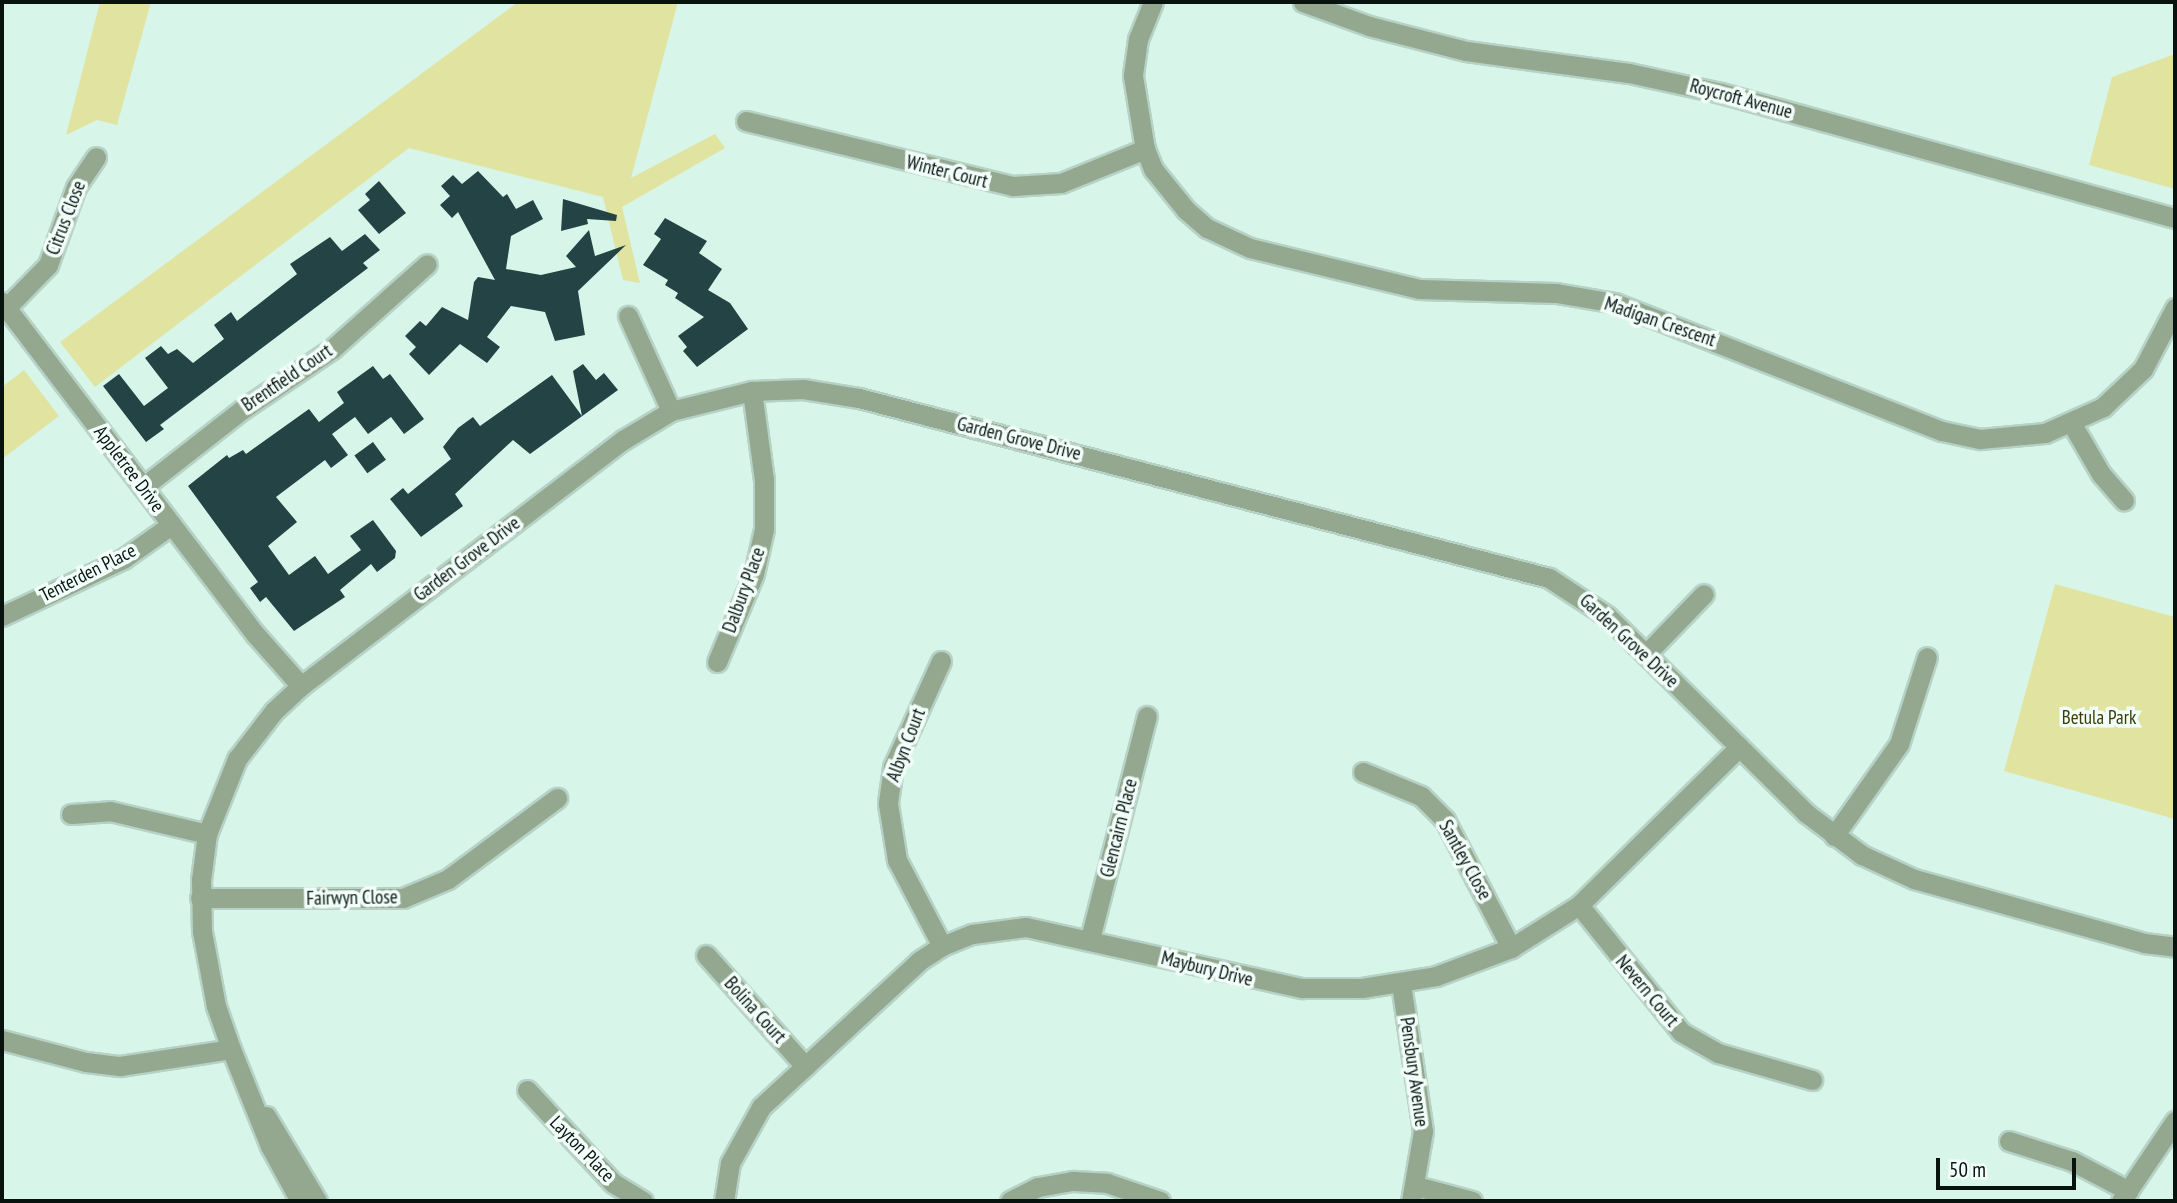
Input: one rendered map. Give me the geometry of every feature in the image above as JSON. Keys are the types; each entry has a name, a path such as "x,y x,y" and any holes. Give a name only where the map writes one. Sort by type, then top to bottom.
{"street":[{"name":"Madigan Crescent","path":"1153,2 1139,39 1133,76 1145,149 1153,169 1186,210 1206,228 1268,254 1419,289 1556,293 1615,303 1961,436 2024,437 2072,424 2103,407 2137,377 2159,346 2175,308"},
{"name":"Roycroft Avenue","path":"1303,2 1380,29 1466,51 1629,73 1721,93 2175,218"},
{"name":"Winter Court","path":"746,121 1013,186 1061,183 1145,149"},
{"name":"Citrus Close","path":"4,305 48,265 76,187 96,157"},
{"name":"Brentfield Court","path":"143,487 243,409 332,349 427,264"},
{"name":"Appletree Drive","path":"4,305 296,690"},
{"path":"628,316 671,411"},
{"name":"Garden Grove Drive","path":"300,1201 270,1146 248,1093 231,1049 207,964 200,898 207,834 237,759 296,690 600,457 671,411 752,391 803,389 859,398 1526,570 1590,602 1834,836 1914,879 2144,943 2175,947"},
{"name":"Dalbury Place","path":"717,662 754,574 764,529 764,480 752,391"},
{"path":"2072,424 2101,474 2124,500"},
{"name":"Tenterden Place","path":"2,616 123,559 171,525"},
{"path":"1646,653 1704,594"},
{"path":"1834,836 1899,744 1927,657"},
{"name":"Albyn Court","path":"941,661 893,767 888,804 897,860 942,946"},
{"name":"Glencairn Place","path":"1090,939 1147,716"},
{"name":"Maybury Drive","path":"723,1201 730,1163 750,1123 805,1066 919,961 942,946 1004,928 1043,928 1270,984 1331,990 1401,984 1456,970 1511,948 1579,905 1739,747"},
{"name":"Santley Close","path":"1363,772 1421,796 1445,820 1511,948"},
{"name":"Fairwyn Close","path":"200,898 403,898 448,879 557,798"},
{"path":"72,814 110,811 207,834"},
{"name":"Nevern Court","path":"1579,905 1681,1032 1718,1053 1812,1080"},
{"name":"Garden Grove Drive","path":"2144,943 2175,958"},
{"name":"Bolina Court","path":"706,955 805,1066"},
{"name":"Pensbury Avenue","path":"1401,984 1423,1122 1413,1194"},
{"path":"2,1040 102,1065 145,1065 231,1049"},
{"name":"Layton Place","path":"527,1090 613,1183 643,1201"},
{"name":"Garden Grove Drive","path":"248,1093 299,1165 317,1201"},
{"path":"2009,1141 2073,1161 2124,1196 2175,1121"},
{"path":"1010,1201 1038,1187 1073,1181 1107,1183 1160,1201"},
{"path":"1413,1194 1472,1201"}],"green space":[{"path":"100,2 151,2 117,125 97,120 66,135"},
{"path":"518,2 678,2 631,178 715,134 725,148 622,207 640,283 623,280 603,197 409,148 95,387 60,342"},
{"path":"2175,54 2175,189 2089,165 2112,77"},
{"path":"24,370 59,416 2,459 2,387"},
{"name":"Betula Park","path":"2055,584 2175,617 2175,819 2004,771"}],"building":[{"path":"478,171 503,197 507,194 516,209 533,200 543,219 511,236 506,269 541,275 576,267 566,256 589,230 595,256 626,245 578,291 585,335 555,341 545,312 511,306 487,337 500,347 487,363 460,344 429,375 409,354 416,347 405,336 420,321 426,326 442,307 468,320 474,282 478,277 495,280 458,212 452,218 440,205 450,196 441,186 453,175 462,184"},
{"path":"379,181 406,213 379,234 358,210 370,200 365,194"},
{"path":"563,199 617,215 616,221 587,219 588,224 561,231"},
{"path":"665,218 707,241 699,253 722,269 708,290 730,303 748,329 697,367 683,351 687,347 678,336 704,317 675,298 678,293 665,285 668,280 643,265 661,239 654,234"},
{"path":"365,234 380,250 363,263 368,268 160,425 164,429 146,442 103,386 119,374 144,406 168,388 145,358 161,346 168,354 177,349 193,363 224,339 214,325 231,312 237,321 297,274 290,264 330,237 342,251"},
{"path":"583,364 596,380 604,373 618,390 530,454 513,440 455,494 463,506 421,537 390,499 403,488 408,494 451,459 443,447 458,428 473,417 480,426 552,375 582,416 573,371"},
{"path":"373,366 383,379 390,374 424,419 404,434 391,417 368,434 355,417 332,434 348,455 331,468 325,460 276,497 297,522 268,546 289,575 315,556 328,574 361,550 350,536 373,520 396,551 395,558 377,572 371,564 340,590 345,597 294,631 266,597 260,602 250,588 258,582 188,486 227,455 229,458 243,450 246,454 309,409 319,422 344,403 337,392"},
{"path":"373,442 386,460 367,473 354,456"}]}
